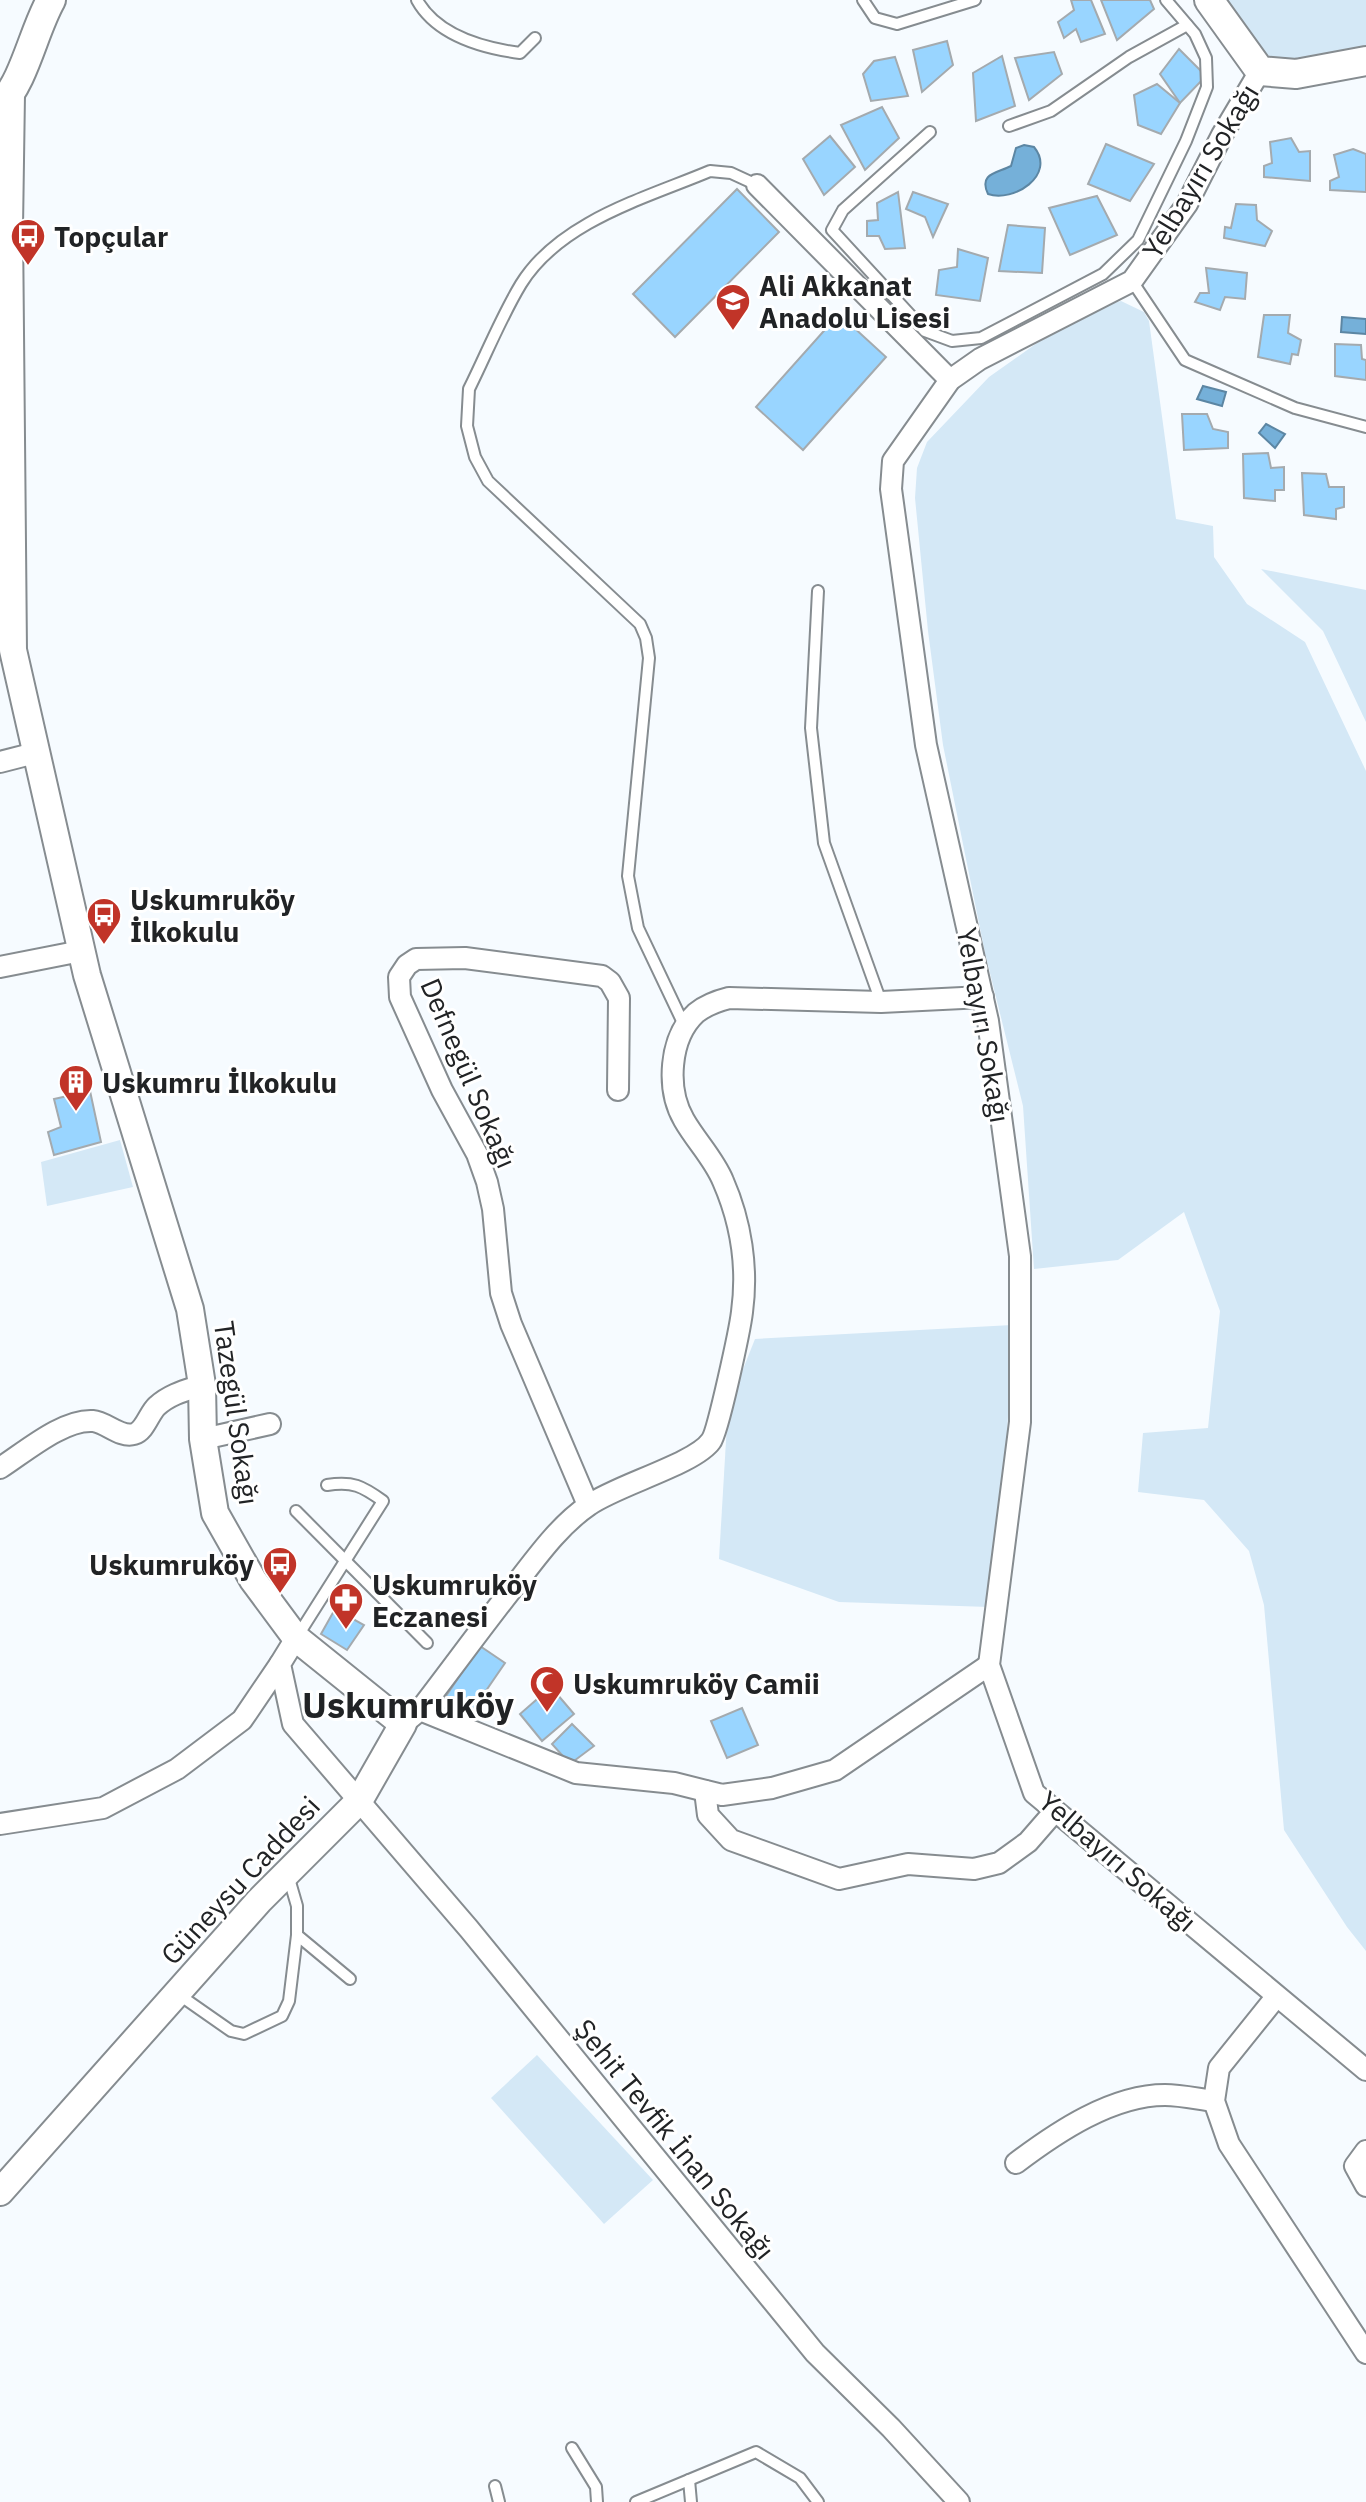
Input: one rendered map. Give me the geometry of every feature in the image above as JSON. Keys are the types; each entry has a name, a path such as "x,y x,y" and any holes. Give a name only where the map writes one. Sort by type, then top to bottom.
{"main road":[{"path":"6,100 51,0"},
{"name":"Yelbayırı Sokağı","path":"1209,0 1260,71"},
{"path":"1260,71 1296,74 1366,61"}],"street":[{"name":"Yelbayırı Sokağı","path":"1260,71 1222,135 1187,204 1132,281 980,359 950,380 893,461 891,489 926,745 983,997 1020,1256 1020,1422 989,1665 1034,1793 1366,2070"},
{"name":"Tazegül Sokağı","path":"6,100 6,652 35,753 81,951 190,1309 202,1385 203,1439 215,1513 253,1580 296,1638 411,1717 576,1773 674,1783 722,1795 772,1788 835,1770 989,1665"},
{"path":"757,185 950,380"},
{"path":"0,762 35,753"},
{"path":"0,967 81,951"},
{"name":"Defnegül Sokağı","path":"588,1505 511,1324 501,1293 493,1209 487,1182 477,1154 442,1090 400,997 397,986 401,971 416,959 465,958 602,976 610,982 619,998 618,1090"},
{"path":"411,1717 547,1544 588,1505 625,1485 696,1455 713,1440 742,1313 743,1256 732,1204 722,1178 683,1119 673,1087 675,1058 685,1027 696,1013 712,1003 729,998 881,1002 983,997"},
{"path":"0,1468 66,1426 80,1421 97,1421 132,1435 139,1431 156,1407 172,1395 202,1385"},
{"path":"203,1439 270,1424"},
{"path":"0,1824 103,1808 177,1769 242,1720 296,1638"},
{"name":"Şehit Tevfik İnan Sokağı","path":"280,1664 293,1724 469,1929 815,2353 891,2428 959,2502"},
{"name":"Güneysu Caddesi","path":"0,2192 259,1901 359,1801 411,1717"},
{"path":"705,1791 708,1815 731,1840 839,1879 908,1864 974,1869 999,1863 1028,1842 1055,1811"},
{"path":"1276,1997 1219,2068 1214,2101 1229,2144 1366,2353"},
{"path":"1016,2163 1057,2132 1113,2105 1163,2095 1214,2101"},
{"path":"1366,2151 1355,2166 1366,2186"}],"lane":[{"path":"417,0 447,31 489,49 520,53 535,38"},
{"path":"863,0 875,18 897,24 975,0"},
{"path":"930,132 843,210 832,230 925,331 952,341 981,338 1103,274 1138,240 1186,141 1207,87 1206,58 1195,34 1166,0"},
{"path":"1009,126 1051,111 1129,57 1187,25"},
{"path":"685,1027 638,928 628,876 649,658 646,638 640,624 488,481 471,445 466,407 469,389 522,283 560,243 592,222 710,171 740,175 757,185"},
{"path":"1132,281 1185,360 1295,408 1366,427"},
{"path":"818,591 811,728 824,843 881,1002"},
{"path":"296,1638 383,1501 366,1489 348,1482 327,1485"},
{"path":"296,1511 427,1643"},
{"path":"176,1993 231,2031 244,2034 282,2016 289,2001 297,1935 297,1906 288,1872"},
{"path":"297,1935 350,1979"},
{"path":"572,2448 596,2487 597,2502"},
{"path":"636,2502 756,2452 800,2478 818,2502"},
{"path":"689,2480 691,2502"},
{"path":"495,2486 499,2502"}],"shaded area":[{"path":"1222,0 1366,0 1366,53 1278,63 1264,52"},
{"path":"1121,301 1144,312 1149,321 1176,519 1213,526 1214,557 1247,604 1305,642 1366,771 1366,1951 1284,1830 1264,1605 1249,1551 1204,1500 1138,1492 1143,1433 1208,1428 1220,1311 1184,1212 1118,1260 1034,1269 1023,1106 985,953 943,745 915,498 917,468 927,442 989,377 1037,343"},
{"path":"1261,569 1366,590 1366,722 1323,631"},
{"path":"120,1140 133,1187 47,1206 41,1162"},
{"path":"1012,1325 1006,1460 989,1607 839,1602 719,1559 728,1407 755,1339"},
{"path":"537,2055 653,2180 604,2224 491,2098"}],"water":[{"path":"1024,145 1034,147 1040,157 1036,177 1020,190 1009,194 988,194 987,178 1011,166 1016,148"},
{"path":"1342,317 1366,319 1366,334 1341,332"},
{"path":"1203,386 1226,392 1222,406 1197,399"},
{"path":"1266,424 1285,434 1275,448 1259,433"}],"building":[{"path":"1071,0 1091,0 1105,34 1081,42 1076,29 1064,38 1058,22 1074,10"},
{"path":"1101,0 1150,0 1154,9 1117,40"},
{"path":"947,41 953,65 922,92 913,50"},
{"path":"1179,49 1206,76 1180,103 1160,74"},
{"path":"1054,52 1062,74 1029,100 1015,58"},
{"path":"1002,56 1015,106 976,121 973,73"},
{"path":"895,57 908,96 871,101 863,74 874,61"},
{"path":"1157,84 1180,103 1161,134 1138,125 1134,95"},
{"path":"882,107 899,138 865,170 841,125"},
{"path":"830,136 855,167 824,195 803,159"},
{"path":"1291,138 1299,152 1310,151 1310,181 1264,177 1264,166 1272,163 1270,142"},
{"path":"1106,144 1154,164 1130,201 1088,184"},
{"path":"1353,149 1366,154 1366,192 1330,190 1330,181 1339,177 1334,155"},
{"name":"Ali Akkanat Anadolu Lisesi","path":"737,189 779,232 675,337 633,294"},
{"path":"898,192 905,248 885,249 879,236 867,236 867,221 878,220 877,203"},
{"path":"913,192 948,204 933,237 925,217 906,209"},
{"path":"1097,196 1117,235 1070,255 1049,208"},
{"path":"1236,204 1256,205 1257,220 1272,231 1265,246 1224,238 1225,227 1231,228"},
{"path":"1008,225 1045,228 1042,273 999,271"},
{"path":"958,249 988,258 980,301 936,295 939,270 957,267"},
{"path":"1206,268 1247,273 1245,299 1225,297 1220,310 1195,302 1200,293 1209,293"},
{"path":"839,314 886,357 803,450 756,407"},
{"path":"1264,315 1290,315 1288,333 1301,340 1298,355 1292,354 1290,364 1258,357"},
{"path":"1335,344 1361,345 1362,359 1366,360 1366,380 1335,376"},
{"path":"1182,414 1207,414 1213,429 1228,432 1228,448 1184,450"},
{"path":"1268,453 1271,468 1284,467 1284,490 1275,490 1275,501 1244,498 1243,454"},
{"path":"1302,473 1326,474 1329,487 1344,487 1344,507 1336,509 1336,519 1304,515"},
{"name":"Uskumru İlkokulu","path":"90,1091 101,1142 54,1155 48,1132 61,1127 54,1099"},
{"path":"335,1609 364,1625 347,1650 321,1634"},
{"path":"480,1646 505,1663 470,1714 444,1699"},
{"name":"Uskumruköy Camii","path":"551,1687 574,1714 542,1741 520,1714"},
{"path":"742,1708 758,1745 727,1758 711,1721"},
{"path":"572,1724 594,1746 570,1764 552,1744"}],"place":[{"name":"Topçular","path":"28,267"},
{"name":"Ali Akkanat Anadolu Lisesi","path":"733,332"},
{"name":"Uskumruköy İlkokulu","path":"104,946"},
{"name":"Uskumru İlkokulu","path":"76,1113"},
{"name":"Uskumruköy","path":"280,1595"},
{"name":"Uskumruköy Eczanesi","path":"346,1631"},
{"name":"Uskumruköy Camii","path":"547,1714"}],"district":[{"name":"Uskumruköy","path":"408,1704"}]}
